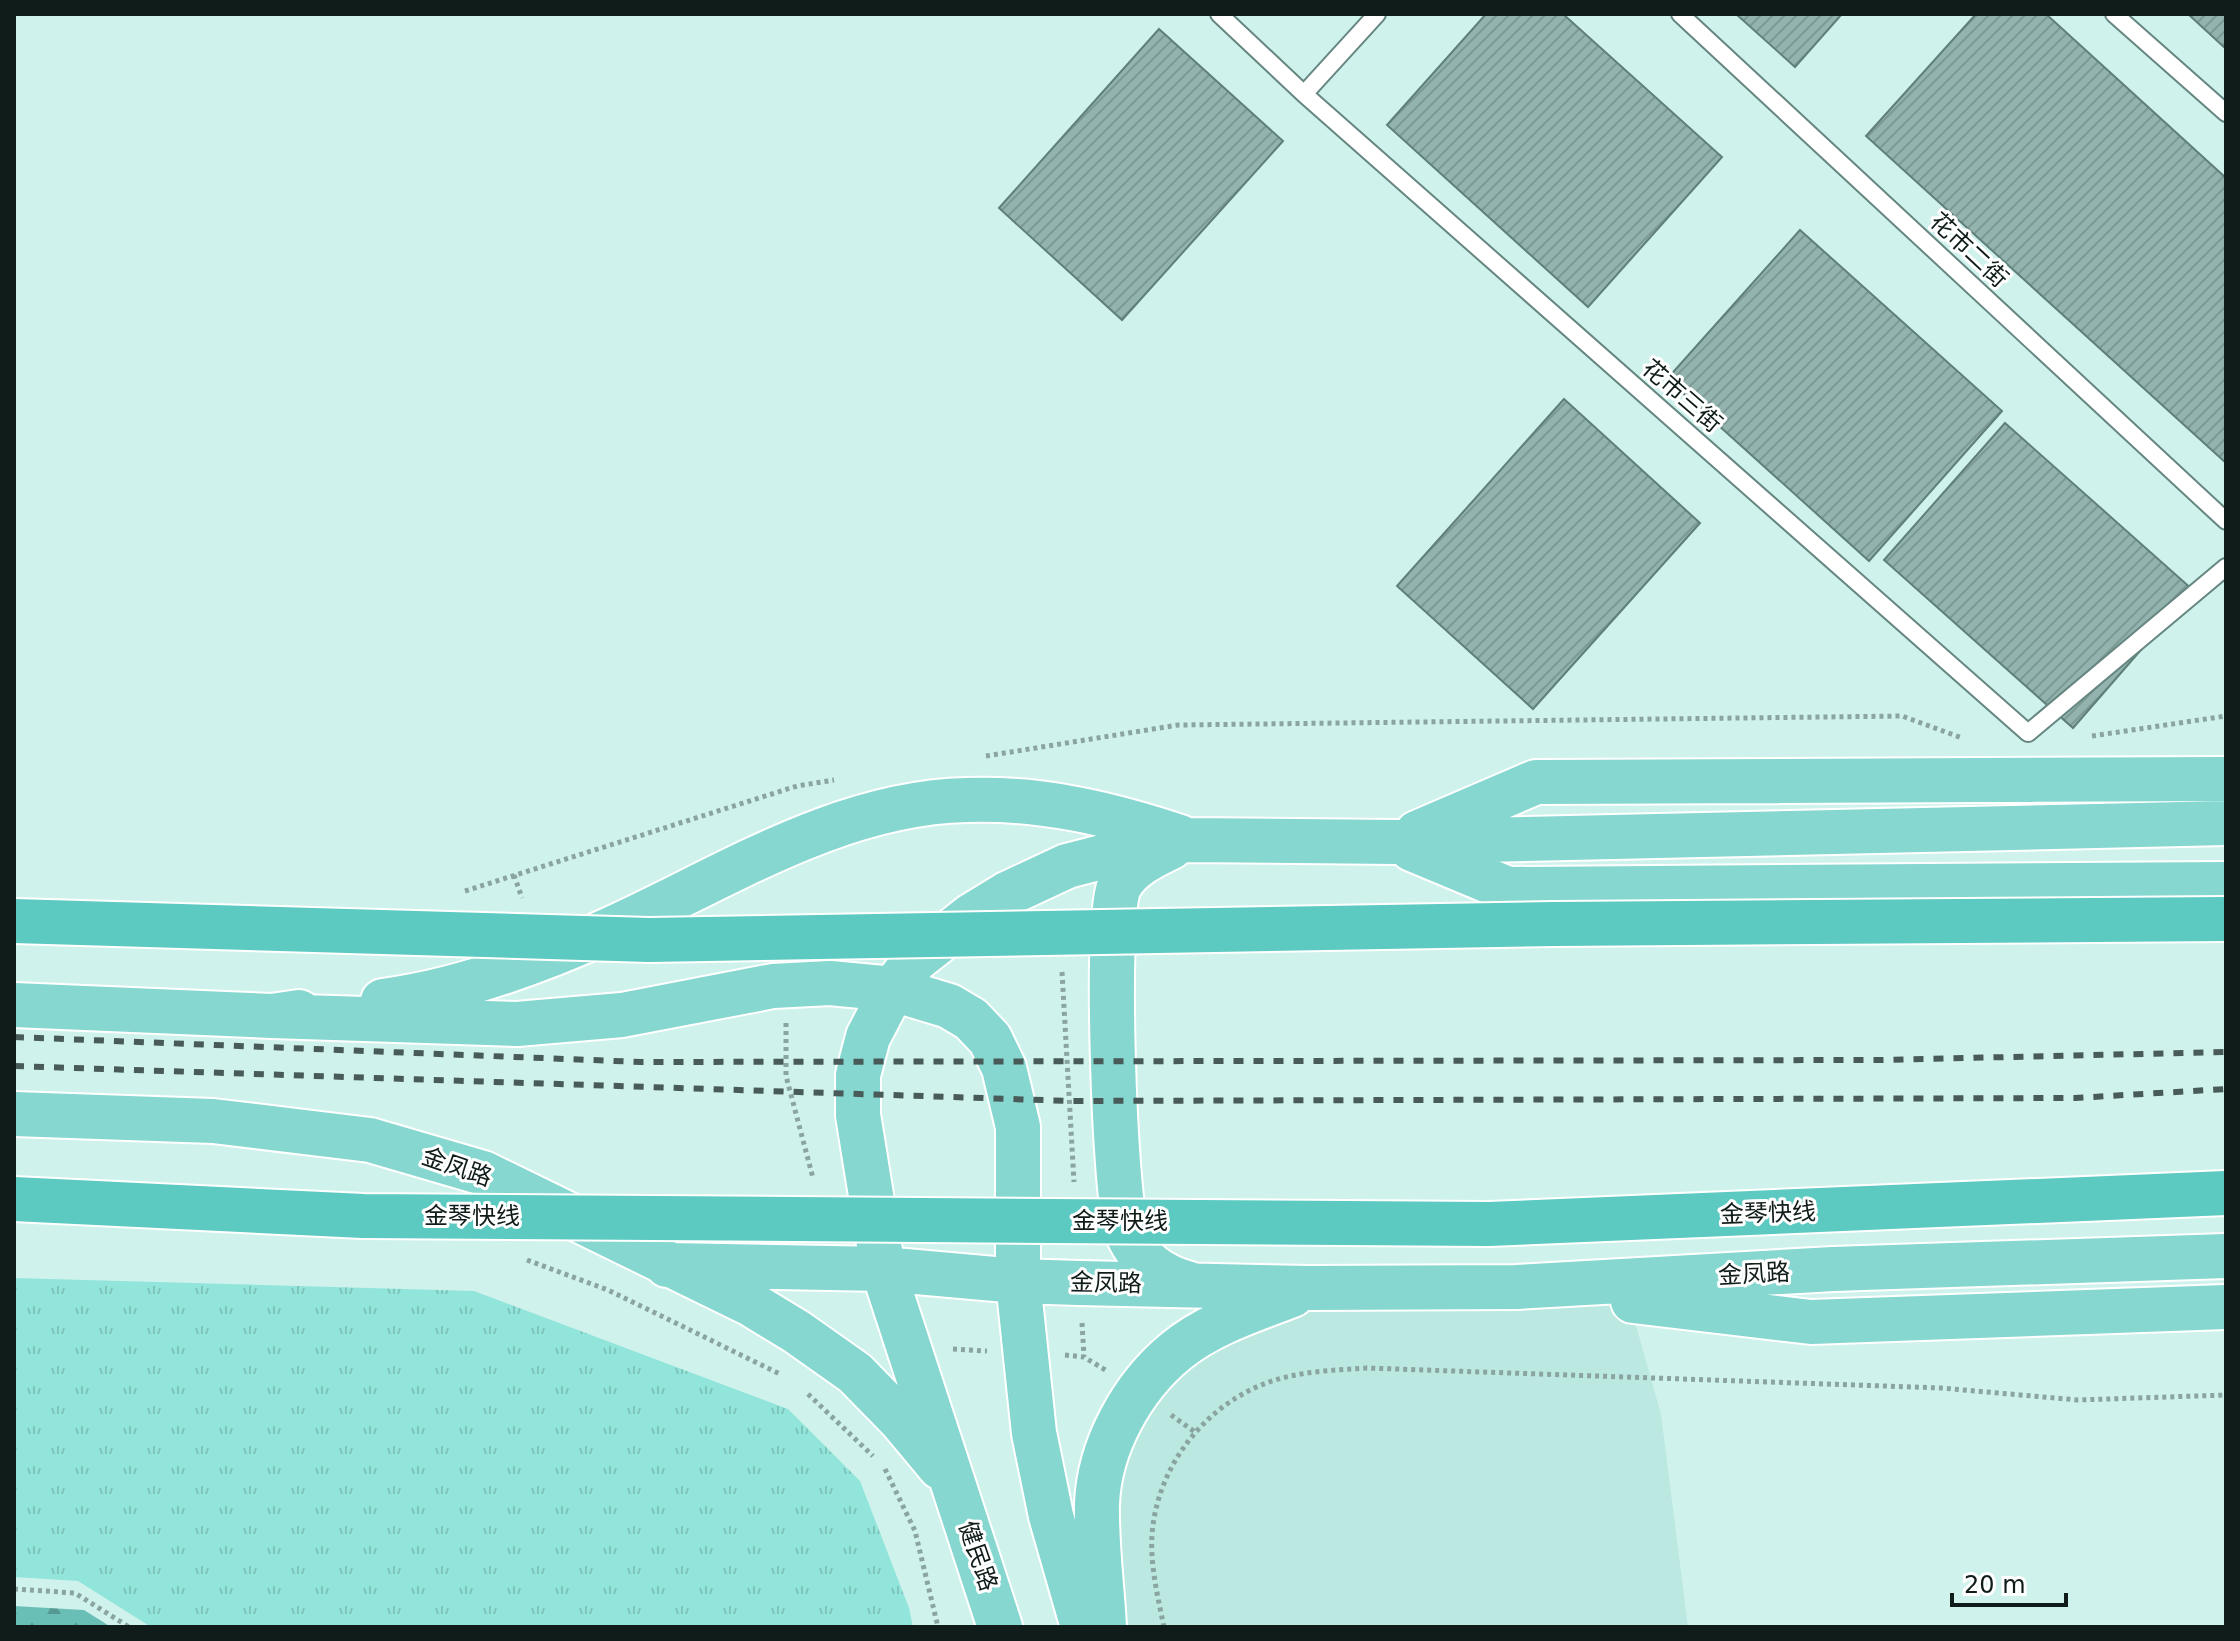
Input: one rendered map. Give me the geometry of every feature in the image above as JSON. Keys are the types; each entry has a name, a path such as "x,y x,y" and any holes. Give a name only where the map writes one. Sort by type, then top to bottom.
{"highway":[{"path":"14,921 649,940 1554,924 2226,919"},
{"name":"金琴快线","path":"14,1199 363,1216 1489,1224 2226,1193"}],"main road":[{"path":"1397,842 1536,782 2226,779"},
{"path":"272,1016 421,996 477,980 609,931 788,845 876,814 963,800 1019,800 1120,818 1188,840 1397,842 2226,823"},
{"path":"1188,840 1155,854 1135,868 1120,885 1114,903 1111,945 1121,1210 1131,1242 1144,1259 1172,1280 1193,1285"},
{"name":"健民路","path":"1000,1627 883,1269 858,1115 858,1075 868,1037 893,989 915,960 971,916 1035,880 1103,855 1188,840"},
{"path":"1397,842 1508,889 2226,884"},
{"path":"14,1005 517,1024 622,1015 786,986 830,983 893,989 949,1006 971,1019 990,1039 1004,1068 1018,1127 1018,1281 1034,1433 1051,1516 1083,1627"},
{"name":"金凤路","path":"14,1114 213,1121 370,1140 483,1173 667,1265 883,1269 1079,1283 1309,1288 1516,1287 1833,1269 2226,1256"},
{"path":"667,1265 751,1304 855,1373 900,1419 954,1485"},
{"path":"1516,1287 1811,1322 2226,1307"},
{"path":"1104,1627 1097,1502 1109,1440 1138,1391 1188,1343 1224,1322 1309,1288"}],"lane":[{"name":"花市三街","path":"1219,14 1304,94 2028,733 2226,567"},
{"path":"1304,94 1377,14"},
{"name":"花市二街","path":"1680,14 2226,521"},
{"path":"2114,14 2226,113"}],"path":[{"path":"1061,961 1074,1191"},
{"path":"786,986 786,1076 814,1179"},
{"path":"520,1257 608,1290 794,1381"},
{"path":"1079,1283 1084,1357"},
{"path":"1164,1627 1152,1536 1160,1493 1177,1456 1195,1432 1223,1406 1275,1380 1319,1370 1367,1368 1941,1388 2078,1400 2226,1395"},
{"path":"805,1391 884,1466 915,1531 938,1627"},
{"path":"14,1589 75,1593 129,1627"}],"shaded area":[{"path":"1309,1288 1629,1301 1661,1414 1688,1627 1105,1627 1097,1503 1138,1391"}],"green space":[{"path":"14,1278 474,1291 788,1409 860,1481 909,1608 913,1627 151,1627 78,1581 14,1577"},
{"path":"14,1606 84,1610 111,1627 14,1627"}],"building":[{"path":"1486,14 1563,14 1722,157 1588,307 1387,125"},
{"path":"1736,14 1842,14 1795,67"},
{"path":"1976,14 2046,14 2226,178 2226,463 1866,136"},
{"path":"2188,14 2226,14 2226,49"},
{"path":"1159,29 1283,141 1122,320 999,208"},
{"path":"1800,230 2002,411 1869,561 1667,379"},
{"path":"1564,399 1700,523 1533,709 1397,586"},
{"path":"2005,423 2193,590 2073,728 1884,560"}],"railway":[{"path":"14,1037 641,1062 1879,1060 2226,1052"},
{"path":"14,1066 1071,1101 2075,1098 2226,1089"}]}
